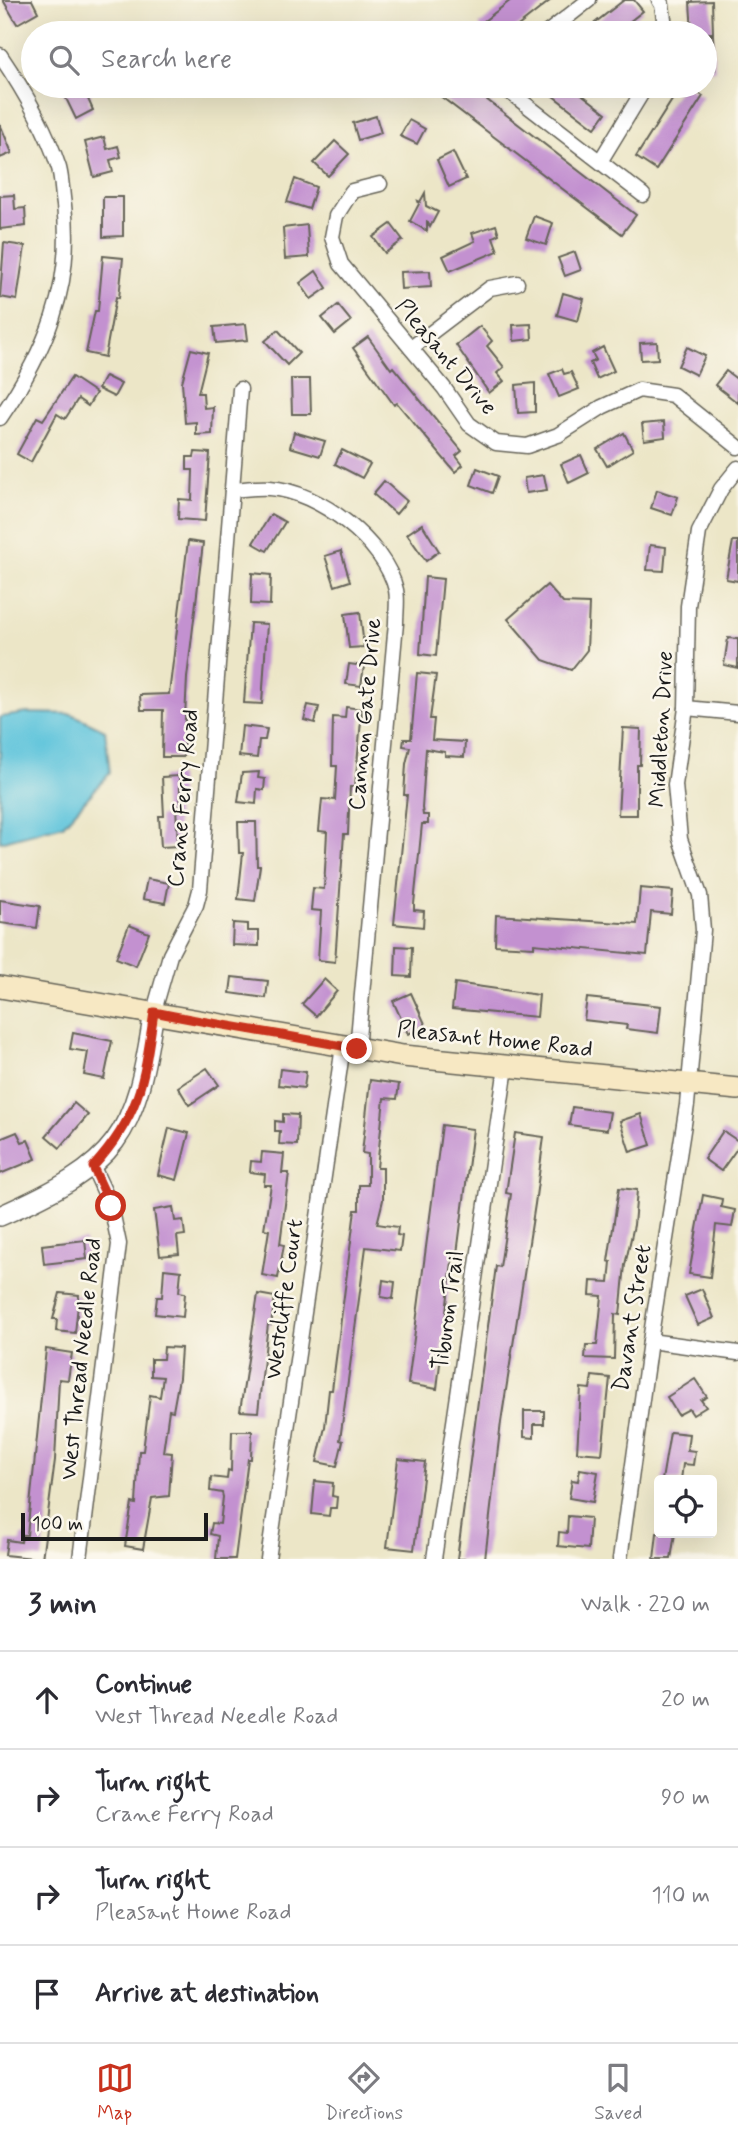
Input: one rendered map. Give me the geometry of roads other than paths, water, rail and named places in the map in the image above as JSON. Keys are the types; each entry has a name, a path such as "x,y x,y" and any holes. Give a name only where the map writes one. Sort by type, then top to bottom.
{"main road":[{"name":"Pleasant Home Road","path":"0,987 350,1047 506,1068 738,1088"}],"street":[{"path":"562,21 589,0"},
{"path":"659,0 664,21"},
{"path":"0,55 21,86"},
{"path":"0,418 41,352 62,292 66,223 59,169 27,98"},
{"path":"518,98 643,195"},
{"path":"601,160 639,98"},
{"name":"Pleasant Drive","path":"380,184 352,191 336,216 332,237 341,264 411,348 469,424 496,443 527,446 558,435 602,407 639,390 673,395 738,447"},
{"path":"411,348 490,288 517,283"},
{"name":"Crane Ferry Road","path":"0,1216 93,1167 114,1144 133,1111 142,1088 154,1012 170,955 196,905 200,890 240,389"},
{"name":"Middleton Drive","path":"688,1084 703,930 700,895 680,839 676,785 686,708 688,606 699,532 721,489 738,468"},
{"name":"Cannon Gate Drive","path":"232,490 272,488 311,500 348,522 380,557 396,590 396,623 350,1047"},
{"path":"686,708 738,713"},
{"name":"Westcliffe Court","path":"268,1559 350,1047"},
{"name":"Tiburon Trail","path":"434,1559 506,1068"},
{"name":"Davant Street","path":"620,1559 688,1084"},
{"name":"West Thread Needle Road","path":"80,1559 119,1244 111,1206 93,1167"},
{"path":"650,1341 738,1353"}],"water":[{"path":"28,713 72,714 105,730 110,773 63,825 0,842 0,717"}]}
